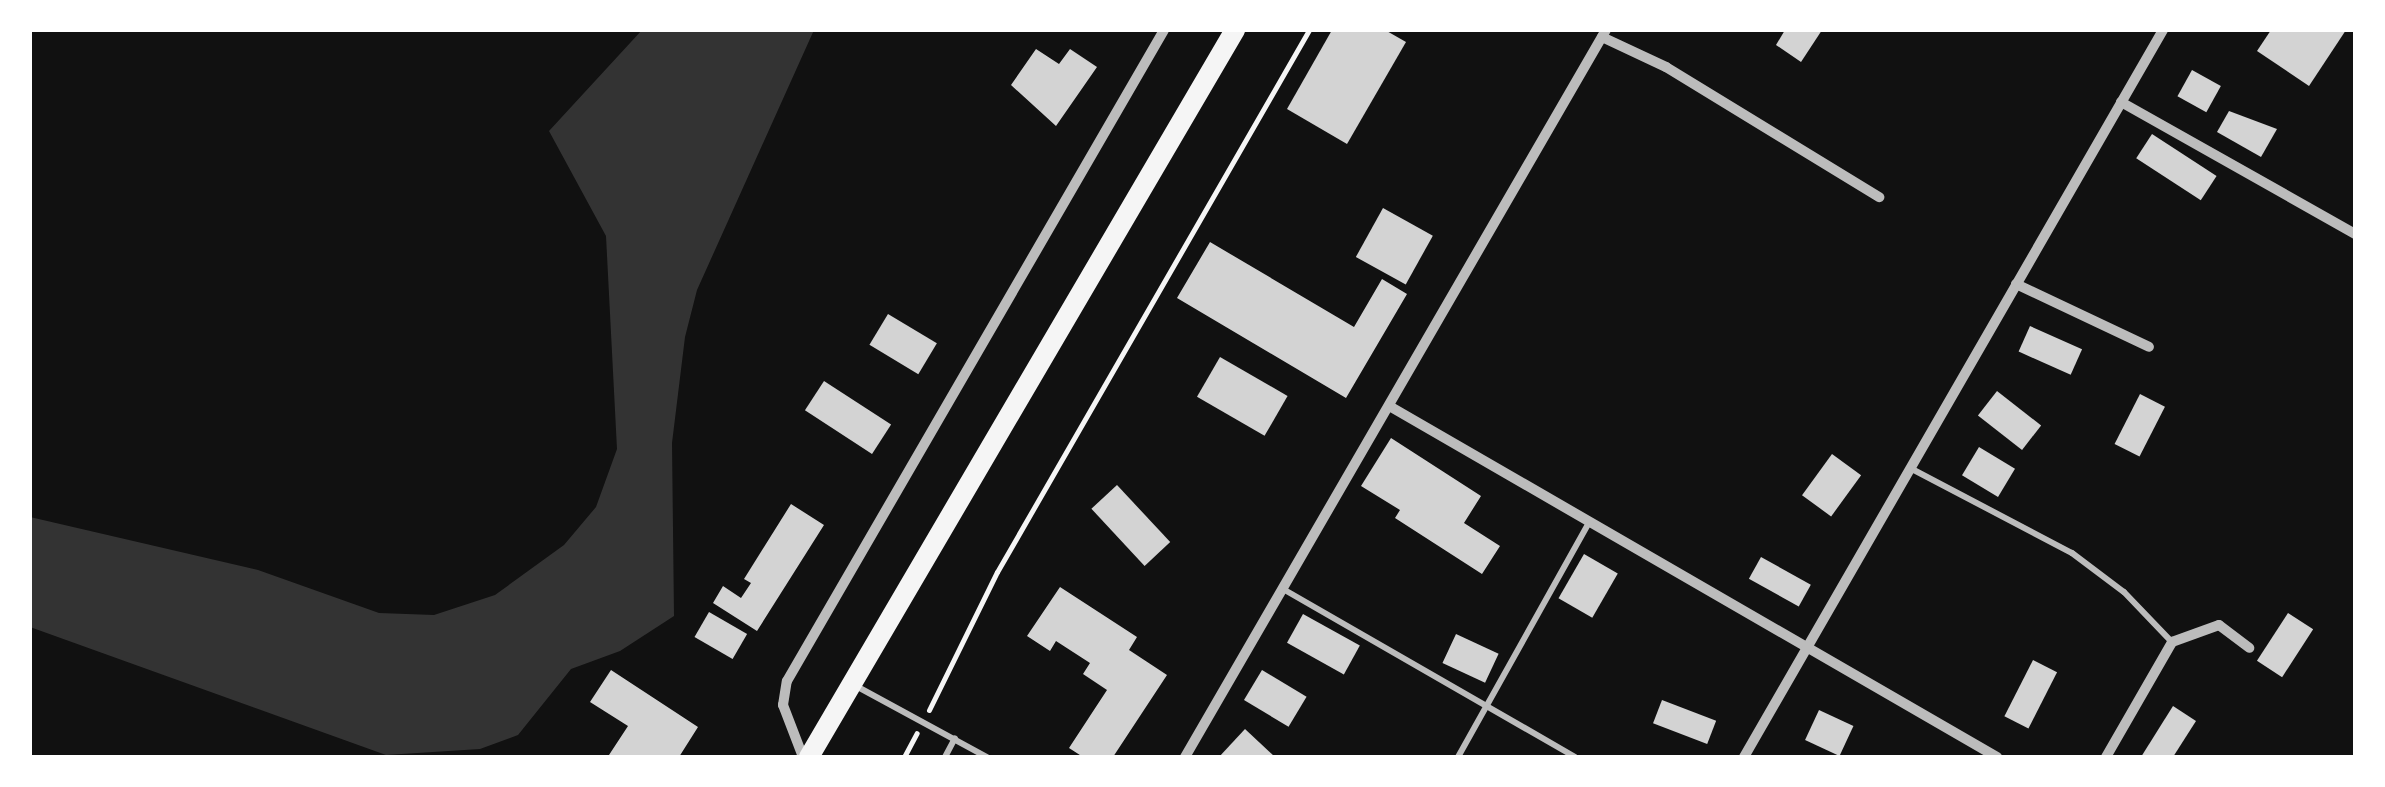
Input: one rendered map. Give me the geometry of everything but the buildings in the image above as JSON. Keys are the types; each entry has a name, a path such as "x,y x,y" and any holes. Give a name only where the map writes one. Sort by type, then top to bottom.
{"main road":[{"path":"806,757 1235,30"}],"street":[{"path":"806,757 783,705 787,682 1164,30"},
{"path":"1744,757 2163,30"},
{"path":"1185,757 1604,34 1666,67 1880,197"},
{"path":"2121,102 2355,234"},
{"path":"2016,284 2148,347"},
{"path":"1390,406 1997,757"},
{"path":"2106,757 2172,642 2220,626 2248,648"}],"lane":[{"path":"1910,468 2072,552 2124,592 2172,642"},
{"path":"1458,757 1590,521"},
{"path":"1283,589 1575,757"},
{"path":"850,683 987,757"},
{"path":"945,757 955,738"}],"path":[{"path":"904,757 997,572 1310,30"}],"shaded area":[{"path":"642,30 814,30 697,290 685,337 672,443 674,616 620,651 571,669 518,735 480,749 386,755 30,627 30,517 258,570 379,613 434,615 495,595 564,545 596,507 617,449 606,236 549,131"}]}
